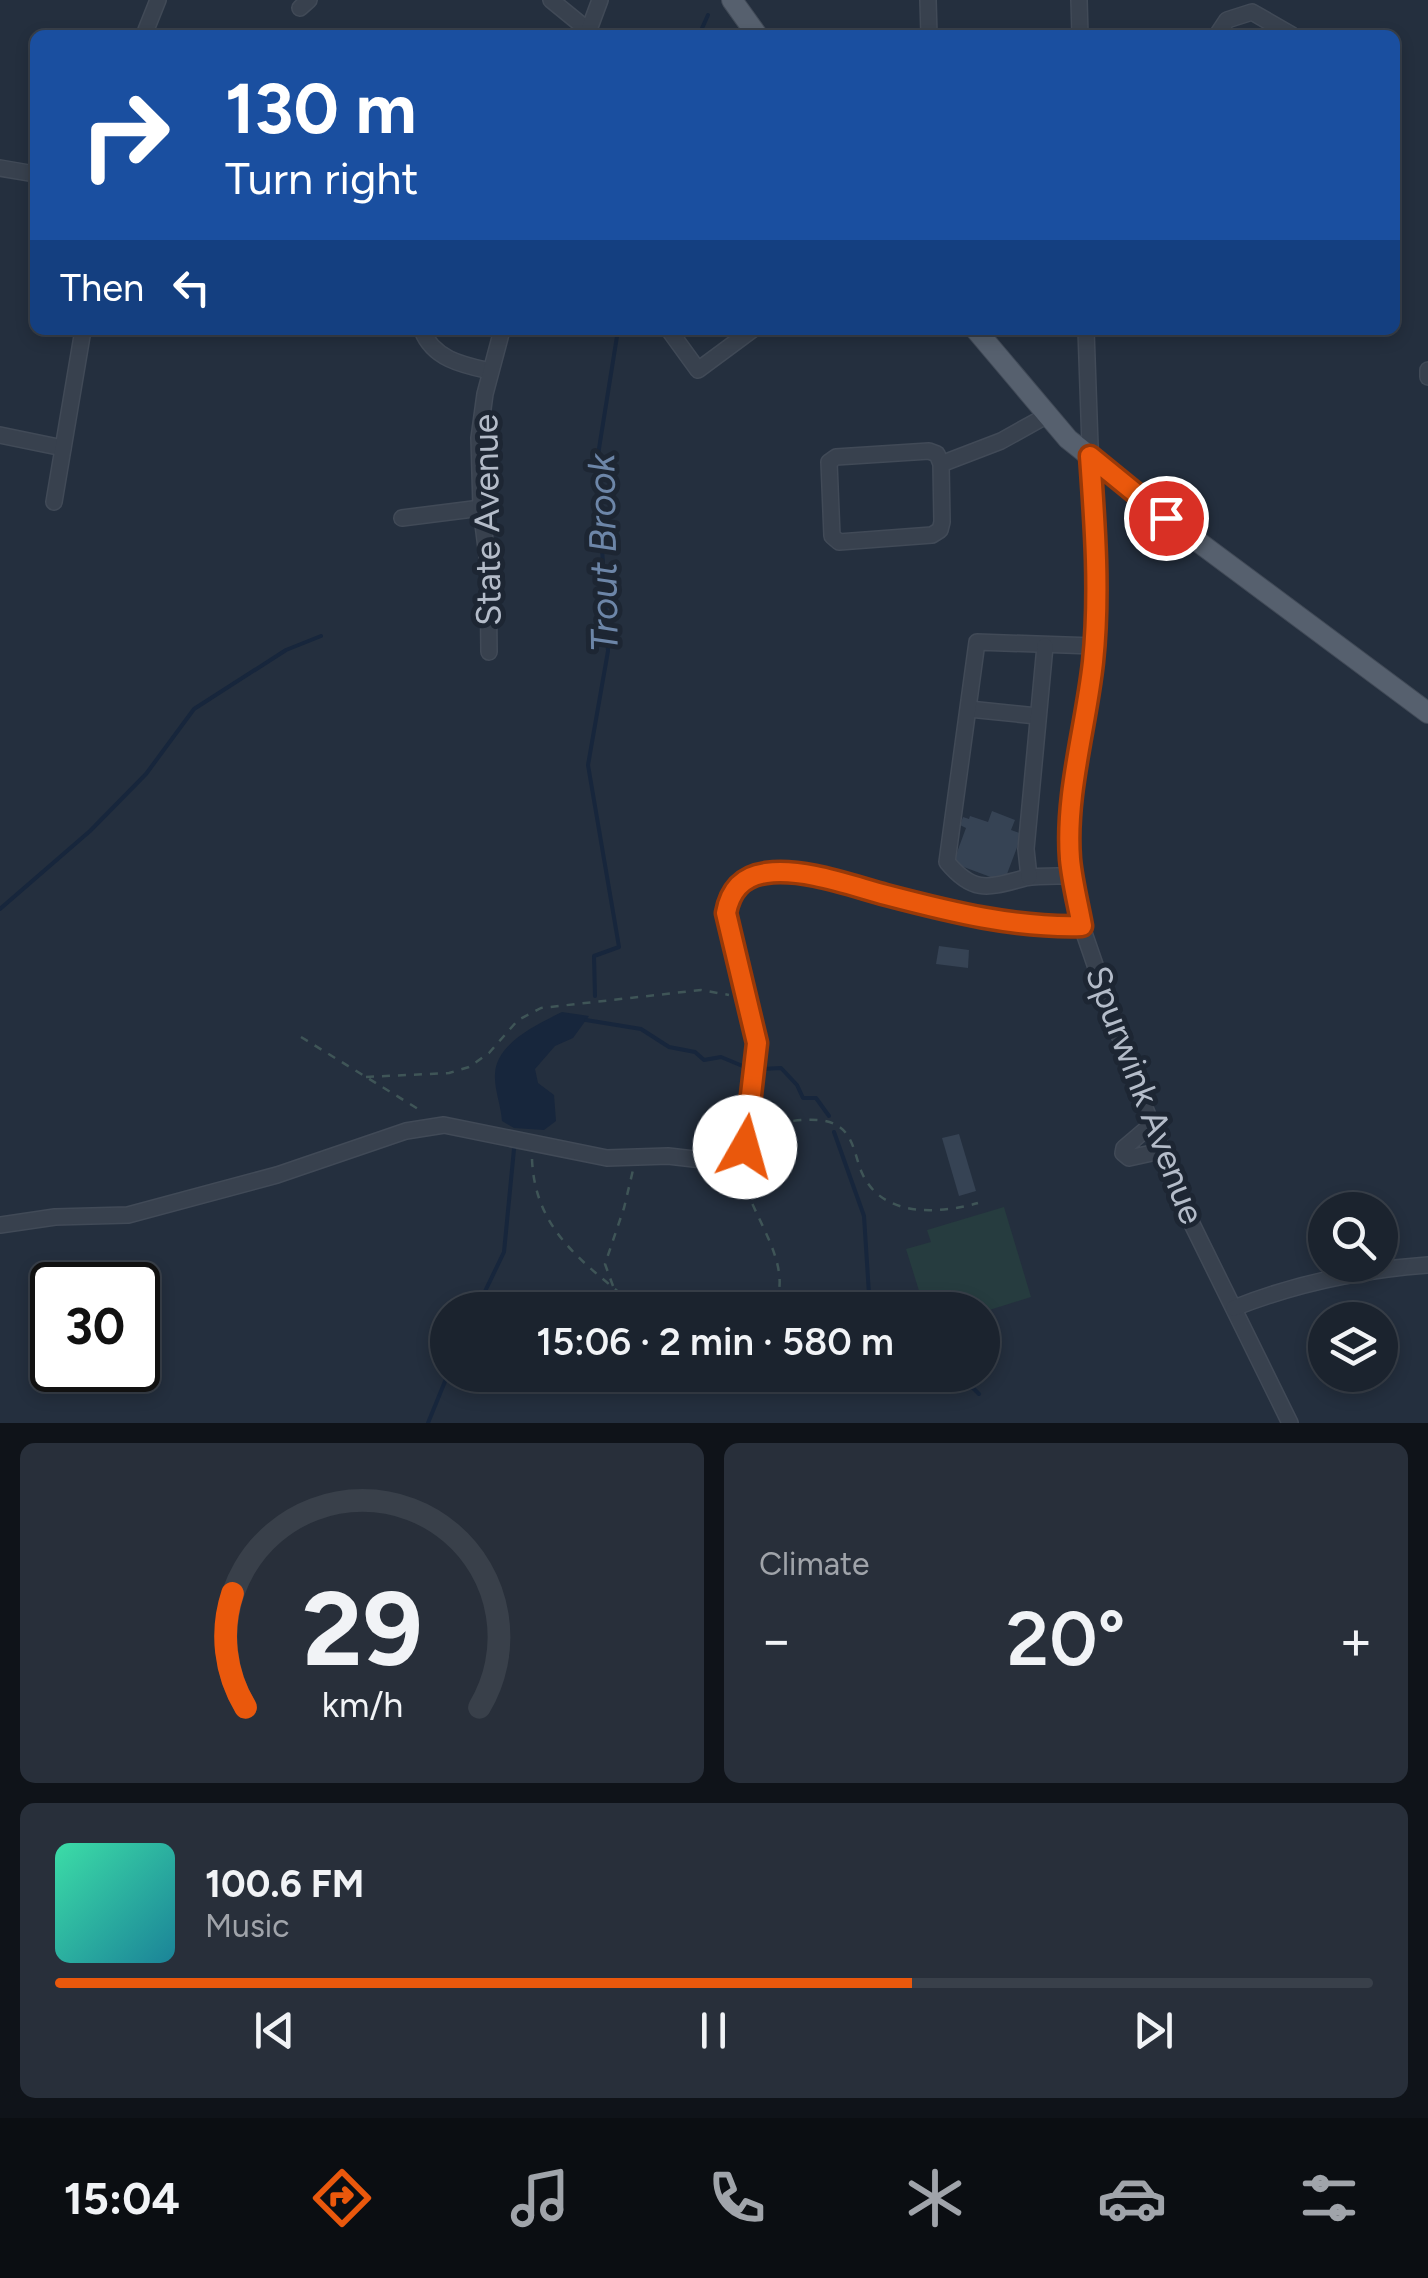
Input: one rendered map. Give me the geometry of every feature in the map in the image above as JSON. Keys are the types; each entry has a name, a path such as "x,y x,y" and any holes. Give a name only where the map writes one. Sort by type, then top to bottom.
{"main road":[{"path":"732,0 753,30"},
{"path":"980,335 1046,416 1090,456 1428,713"}],"street":[{"path":"146,30 158,0"},
{"path":"550,0 585,30"},
{"path":"589,30 600,0"},
{"path":"928,0 929,30"},
{"path":"1079,0 1080,30"},
{"path":"1220,30 1227,20 1252,12 1283,30"},
{"path":"0,168 30,173"},
{"path":"54,502 82,335"},
{"path":"425,335 436,351 449,360 490,372"},
{"name":"State Avenue","path":"489,652 488,564 479,438 501,335"},
{"path":"673,335 698,370 745,335"},
{"path":"724,335 732,345"},
{"name":"Spurwink Avenue","path":"1086,335 1096,540 1094,646 1071,812 1073,876 1082,926 1161,1151 1290,1423"},
{"path":"941,464 1001,441 1046,416"},
{"path":"0,435 64,448"},
{"path":"929,450 937,454 941,464 942,522 940,530 932,536 839,542 832,536 829,462 836,458 929,450"},
{"path":"402,518 481,508"},
{"path":"1073,876 1029,877 995,888 972,884 947,862 978,642 1094,646"},
{"path":"1029,877 1026,849 1045,646"},
{"path":"970,709 1037,716"},
{"path":"0,1225 55,1217 128,1215 260,1180 406,1131 444,1125 607,1158 668,1156 729,1163 740,1157 746,1133 757,1043 726,913 729,897 738,885 764,873 829,880 968,916 1052,927 1082,926"},
{"path":"1151,1125 1123,1153 1129,1158 1161,1151"},
{"path":"1234,1308 1274,1292 1362,1270 1428,1265"}],"path":[{"path":"366,1077 450,1073 469,1067 488,1053 518,1020 541,1008 701,990 722,992 748,1003"},
{"path":"302,1037 444,1125"},
{"path":"746,1133 773,1124 833,1123 850,1138 862,1172 875,1193 893,1203 930,1211 950,1211 978,1203"},
{"path":"532,1145 533,1184 550,1224 562,1241 619,1292"},
{"path":"614,1288 605,1264 624,1208 635,1157"},
{"path":"740,1157 744,1185 778,1272 778,1292"}],"green space":[{"path":"1004,1207 1031,1297 1000,1307 1000,1292 919,1292 906,1249 931,1242 927,1230"}],"water":[{"path":"562,1012 589,1016 573,1038 555,1046 535,1069 538,1083 554,1095 556,1121 544,1130 514,1128 502,1121 495,1080 497,1063 520,1036"}],"building":[{"path":"992,811 1015,820 1011,830 1022,834 1004,882 953,863 966,828 960,825 963,817 988,822"},
{"path":"939,946 969,950 968,968 936,964"},
{"path":"959,1134 976,1191 959,1196 942,1138"}],"waterway":[{"name":"Trout Brook","path":"701,30 708,15"},
{"name":"Trout Brook","path":"595,996 594,956 619,947 588,765 608,651 597,461 617,335"},
{"path":"0,909 90,831 146,774 194,709 286,650 321,636"},
{"path":"586,1020 641,1029 669,1047 695,1052 704,1060 721,1057 745,1067"},
{"path":"762,1069 781,1068 803,1098 816,1098 829,1116"},
{"path":"834,1132 864,1216 869,1292"},
{"name":"Trout Brook","path":"485,1292 504,1252 514,1149"},
{"name":"Trout Brook","path":"428,1423 441,1392"}],"route":[{"path":"745,1147 757,1043 726,913 729,897 738,885 764,873 783,873 829,880 968,916 1052,927 1082,926 1070,845 1096,618 1090,456 1166,518"}]}
